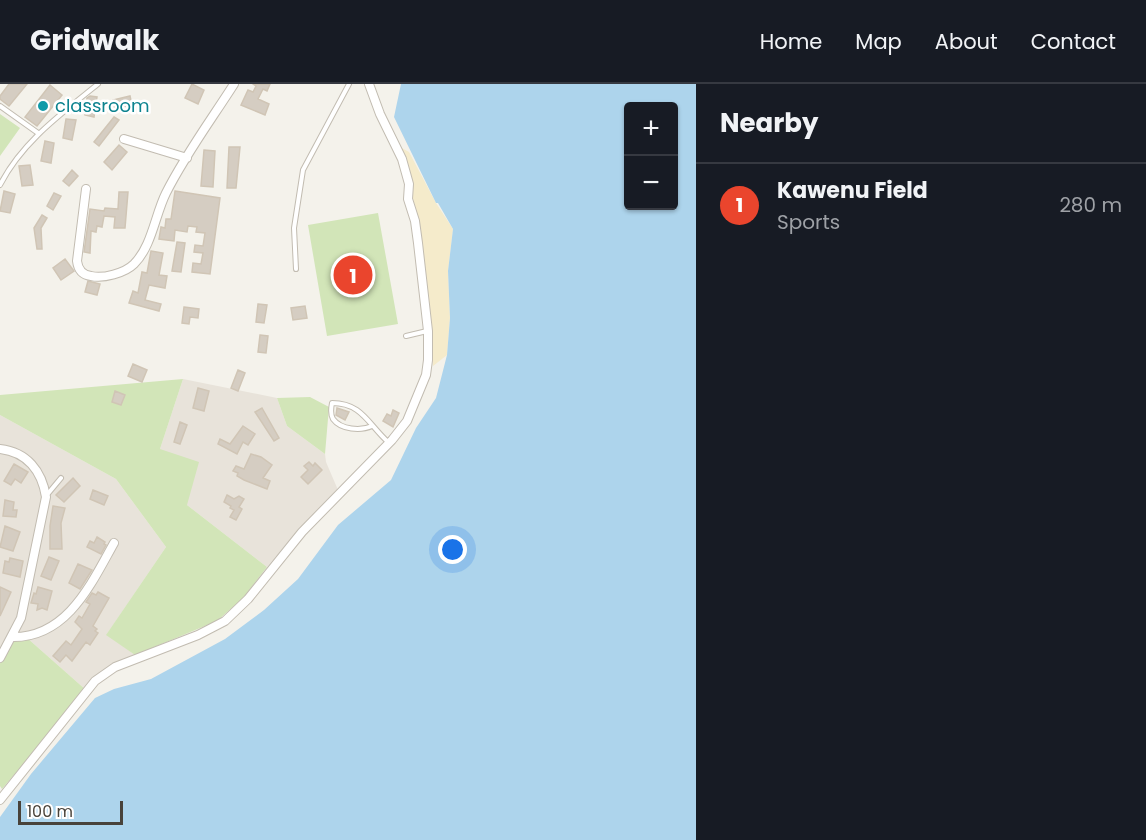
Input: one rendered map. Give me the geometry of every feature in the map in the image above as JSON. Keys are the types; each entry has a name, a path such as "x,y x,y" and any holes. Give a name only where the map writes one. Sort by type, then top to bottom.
{"street":[{"path":"86,189 78,265 84,274 89,276 123,275 139,259 166,193 234,84"},
{"path":"0,800 95,681 115,667 198,635 225,621 248,599 302,532 389,443 407,421 426,375 428,331 418,243 408,199 409,184 402,159 380,114 369,84"},
{"path":"124,139 187,158"},
{"path":"0,449 30,461 41,478 46,497 26,599 12,637 0,658"},
{"path":"12,637 38,634 65,616 89,587 114,543"}],"lane":[{"path":"0,185 17,158 38,133 98,84"},
{"path":"296,269 294,228 303,170 350,84"},
{"path":"0,106 38,133"},
{"path":"406,336 428,331"},
{"path":"372,426 364,430 344,427 333,419 332,403 351,405 360,412 389,443"},
{"path":"46,497 61,478"}],"shaded area":[{"path":"183,379 277,398 287,426 325,454 338,490 298,530 267,567 187,505 160,449"},
{"path":"0,415 116,479 166,547 107,634 135,655 112,664 93,678 86,690 26,637 0,651"}],"green space":[{"path":"0,114 20,128 0,156"},
{"path":"378,213 398,324 327,336 308,225"},
{"path":"183,379 160,449 199,462 187,505 267,567 243,598 217,621 135,655 106,635 166,547 116,479 0,415 0,395"},
{"path":"310,397 329,407 325,454 287,426 277,398"},
{"path":"26,637 86,690 2,789 0,786 0,660 13,638"}],"sand":[{"path":"400,147 409,152 436,203 453,229 448,271 450,318 447,355 433,366 430,317 417,214"}],"water":[{"path":"401,84 696,84 696,840 0,840 0,817 31,774 95,698 114,689 151,679 225,639 264,610 298,579 338,525 391,480 416,428 436,398 447,355 450,318 448,271 453,229 436,203 394,117"}],"building":[{"name":"classroom","path":"9,84 27,84 9,106 0,99 0,96"},
{"path":"192,84 204,90 198,104 185,98"},
{"path":"253,84 270,84 267,91 263,89 258,99 269,104 265,115 241,105 248,90 253,92 256,86"},
{"name":"classroom","path":"50,85 62,95 37,126 25,117"},
{"path":"130,96 132,105 115,108 113,100"},
{"path":"97,97 94,117 85,115 87,98"},
{"path":"114,117 119,120 99,146 94,142"},
{"path":"66,119 76,120 72,140 63,138"},
{"path":"45,141 54,143 51,163 41,161"},
{"path":"119,145 127,152 112,170 104,162"},
{"path":"229,147 240,147 236,188 227,188"},
{"path":"204,150 215,151 213,187 201,186"},
{"path":"30,165 33,185 22,186 19,166"},
{"path":"72,170 78,176 69,186 63,181"},
{"path":"4,191 15,194 10,213 0,211"},
{"path":"175,191 220,198 210,274 192,272 193,263 201,264 203,253 194,252 195,245 203,246 205,233 196,232 197,227 188,226 187,232 175,230 174,241 159,239 161,227 165,228 166,219 171,219"},
{"path":"119,192 128,192 125,228 114,228 115,217 104,216 102,227 97,226 96,232 91,231 90,253 84,252 90,209 104,211 105,208 118,209"},
{"path":"54,193 61,196 53,210 47,206"},
{"path":"42,215 47,218 41,228 42,249 37,249 34,228"},
{"path":"177,242 185,243 181,272 172,271"},
{"path":"151,251 163,253 159,275 167,276 165,288 149,285 145,300 161,304 159,311 129,303 133,291 138,293 142,272 147,273"},
{"path":"65,259 74,271 61,280 53,268"},
{"path":"88,281 100,284 97,295 85,292"},
{"path":"258,304 267,305 264,323 256,322"},
{"path":"305,306 307,318 293,320 291,308"},
{"path":"184,307 199,309 198,318 190,317 189,324 182,323"},
{"path":"260,335 268,336 266,353 258,352"},
{"path":"133,364 147,370 142,382 128,376"},
{"path":"238,370 245,373 238,391 231,388"},
{"path":"198,388 209,391 204,411 193,408"},
{"path":"115,391 125,395 121,405 112,402"},
{"path":"262,408 279,438 274,441 255,412"},
{"path":"337,408 349,412 345,420 336,415"},
{"path":"393,410 399,413 393,427 383,421 387,414 391,416"},
{"path":"180,422 187,425 180,444 174,442"},
{"path":"243,426 255,434 248,445 243,442 237,454 218,444 220,439 230,444"},
{"path":"251,454 261,457 272,465 263,478 270,481 267,489 244,480 233,471 236,466 244,469"},
{"path":"309,462 313,466 315,463 322,470 308,484 301,477 308,470 304,466"},
{"path":"14,464 28,472 21,483 15,479 11,485 4,481"},
{"path":"73,478 80,486 64,502 56,495"},
{"path":"93,490 108,496 104,505 90,499"},
{"path":"227,495 234,499 239,496 244,499 239,507 242,509 236,520 230,517 234,510 224,502"},
{"path":"5,500 14,502 13,510 17,510 16,517 3,516"},
{"path":"53,506 65,508 61,523 62,549 50,549"},
{"path":"5,526 20,532 13,551 0,547"},
{"path":"97,537 106,545 101,554 87,547 90,541 94,543"},
{"path":"49,557 59,561 51,580 41,576"},
{"path":"10,558 23,561 20,577 3,573 5,561 9,562"},
{"path":"78,564 92,570 80,589 69,583"},
{"path":"0,587 11,592 0,616"},
{"path":"38,587 52,591 47,610 42,608 37,610 38,604 31,603"},
{"path":"98,592 109,598 93,626 98,633 90,645 86,642 72,661 66,655 60,662 53,656 66,641 71,645 82,629 75,622 79,616 82,618 90,604 86,602 92,593 96,595"}],"place":[{"name":"classroom","path":"43,106"},
{"name":"Kawenu Field","path":"353,275"}]}
